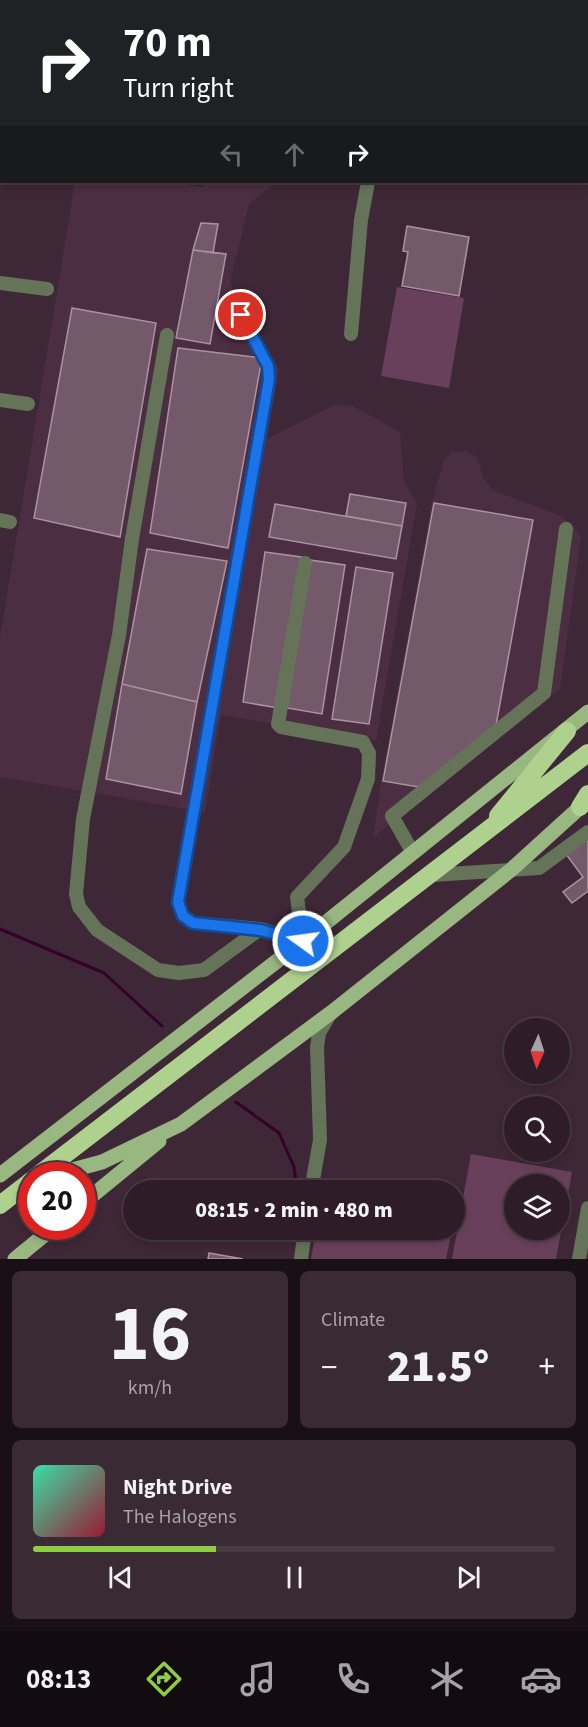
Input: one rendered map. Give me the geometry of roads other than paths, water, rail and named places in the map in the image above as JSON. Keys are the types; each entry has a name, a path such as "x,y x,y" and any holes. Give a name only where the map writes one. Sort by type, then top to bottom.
{"highway":[{"path":"484,834 567,731"},
{"path":"55,1162 588,753"},
{"path":"0,1205 18,1191"}],"main road":[{"path":"0,1175 303,941 588,712"},
{"path":"96,1193 181,1124 332,1012 512,869 585,801"},
{"path":"96,1164 181,1124"},
{"path":"15,1259 38,1240"}],"street":[{"path":"351,334 368,183"},
{"path":"0,283 47,290"},
{"path":"241,315 268,366 269,379 178,902 183,916 193,923 260,930 303,941 297,897 344,847 368,779 369,753 363,742 281,727 278,724 305,563"},
{"path":"167,335 132,539 117,646 83,819 76,894 79,907 97,930 158,970 179,973 204,969 260,930"},
{"path":"0,400 28,404"},
{"path":"413,853 392,816 544,693 566,529"},
{"path":"432,875 539,868 588,832"},
{"path":"314,1180 320,1140 317,1047 319,1033 332,1012"},
{"path":"579,1259 588,1208"},
{"path":"301,1259 304,1240"}],"waterway":[{"path":"0,929 104,973 162,1026"},
{"path":"236,1102 279,1133 294,1167 296,1180"}]}
